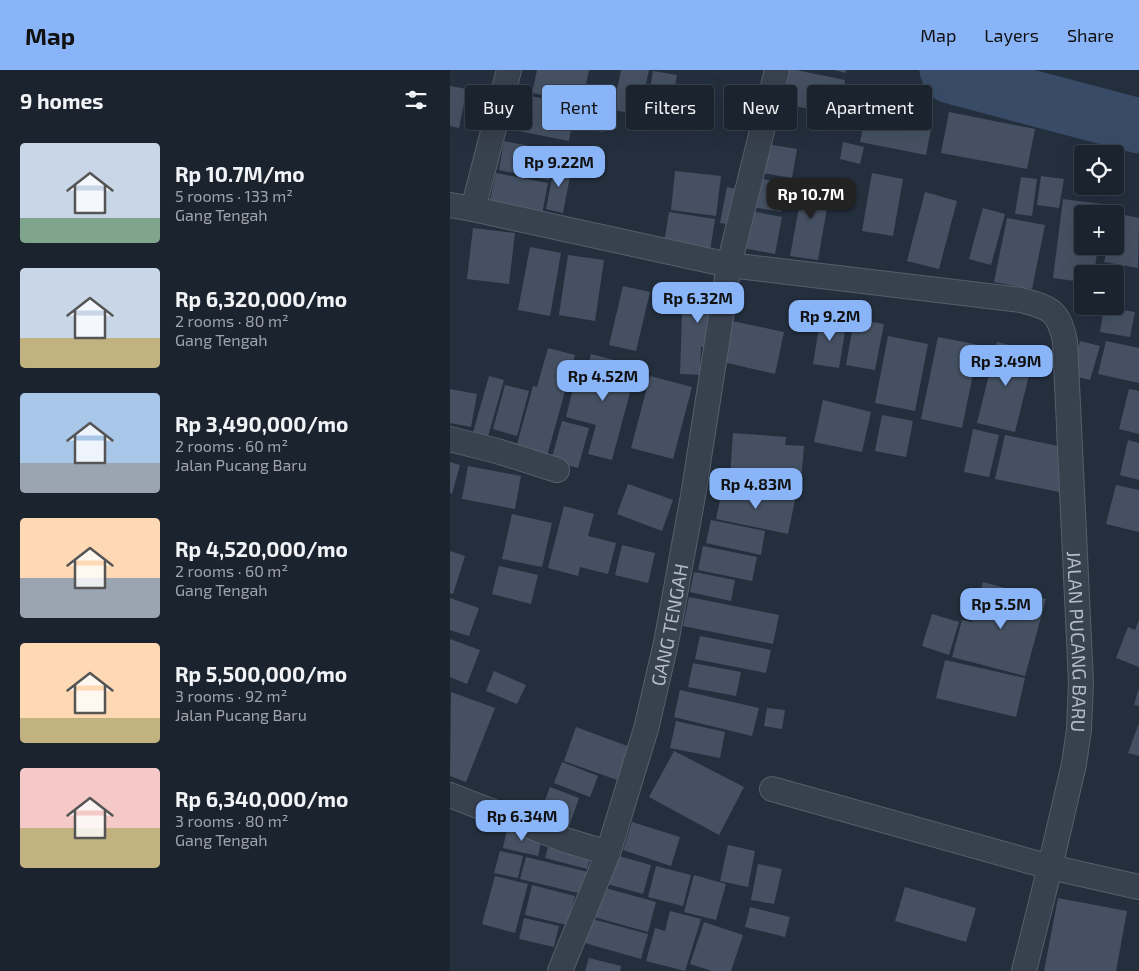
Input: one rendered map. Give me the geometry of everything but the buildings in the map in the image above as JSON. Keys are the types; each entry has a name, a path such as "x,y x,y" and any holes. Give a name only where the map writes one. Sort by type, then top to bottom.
{"street":[{"path":"509,70 461,207 729,265"},
{"name":"GANG TENGAH","path":"560,971 608,853 646,729 666,643 693,496 729,265 777,70"},
{"name":"JALAN PUCANG BARU","path":"729,265 1021,300 1041,305 1051,311 1061,323 1065,341 1081,683 1079,730 1074,764 1024,971"},
{"path":"450,439 497,451 557,470"},
{"path":"772,789 1050,867 1139,888"},
{"path":"450,795 565,840 608,853"}],"waterway":[{"path":"947,70 950,76 1139,126"}]}
